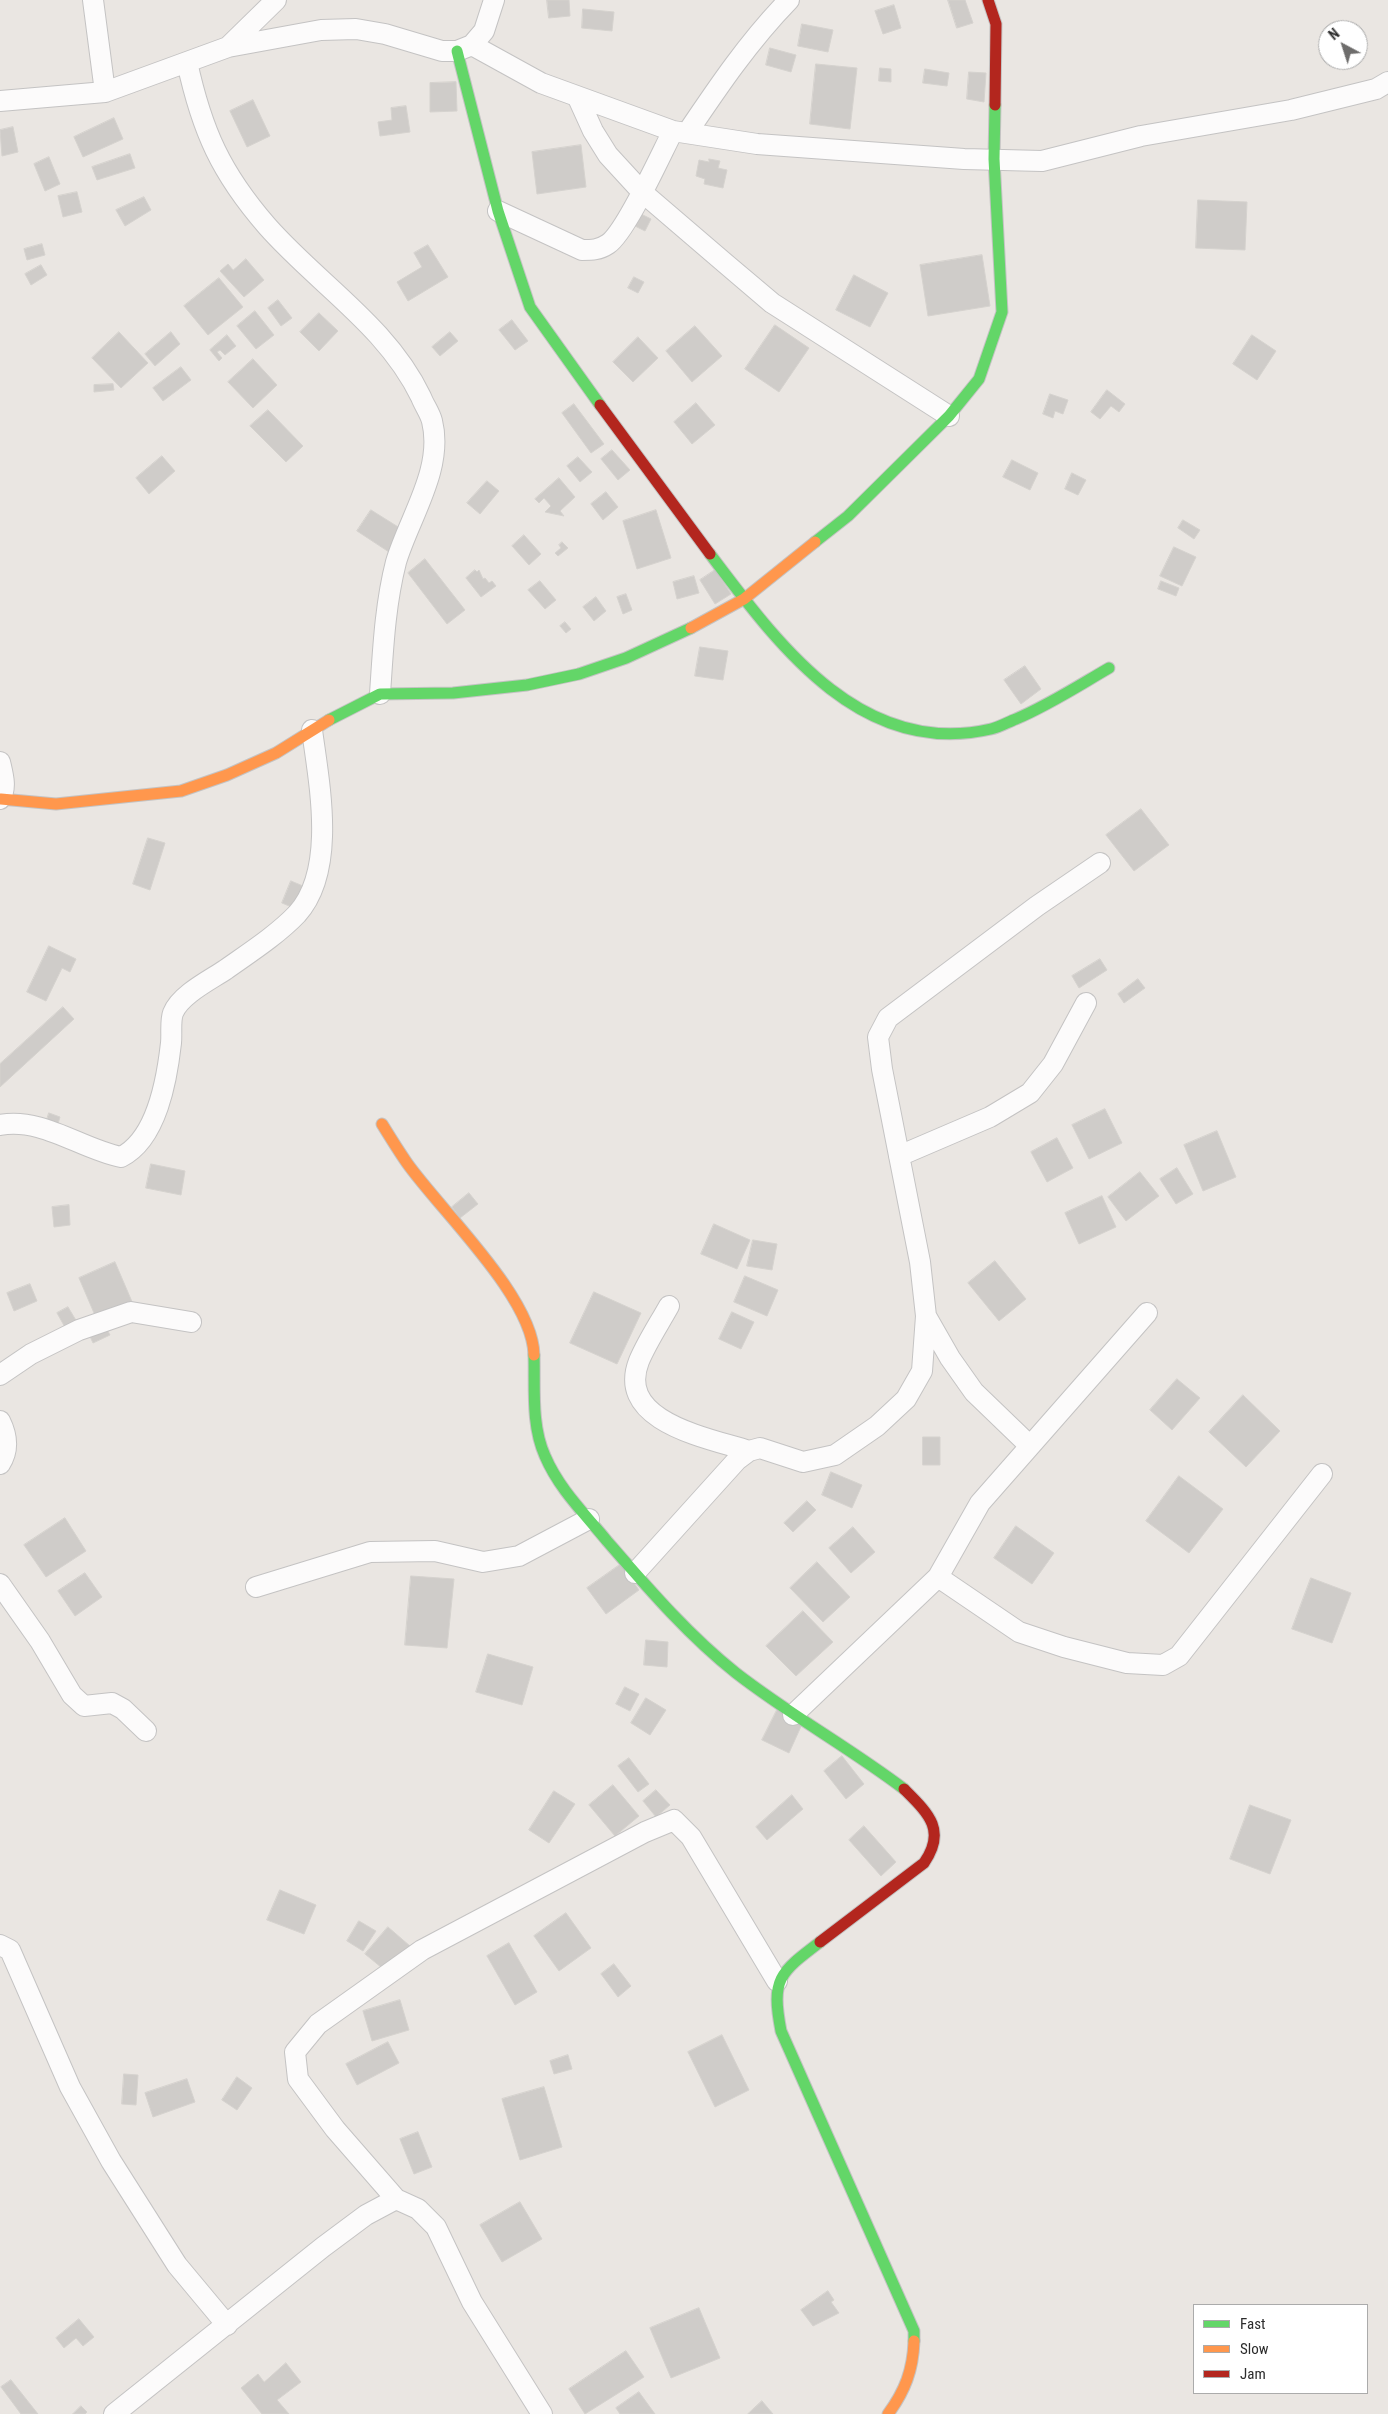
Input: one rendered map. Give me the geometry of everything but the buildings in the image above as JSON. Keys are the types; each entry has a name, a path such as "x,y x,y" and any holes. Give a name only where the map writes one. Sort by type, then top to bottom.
{"street":[{"path":"93,0 104,92"},
{"path":"228,47 276,0"},
{"path":"465,48 484,31 494,0"},
{"path":"498,210 582,250 596,250 609,243 680,132 758,33 789,0"},
{"path":"0,762 4,780 0,799 56,804 181,791 227,775 276,753 347,709 380,694 453,693 527,685 579,674 626,658 678,635 744,599 848,516 949,416 979,379 1002,312 994,159 996,24 988,0"},
{"path":"0,101 104,92 228,47 321,30 356,29 385,34 442,51 465,48 578,98 680,132 757,144 1042,161 1141,136 1291,110 1384,87"},
{"path":"465,48 498,210 530,307 574,371 744,599 791,655 817,680 844,700 894,724 921,732 957,733 992,729 1044,707 1109,668"},
{"path":"188,62 196,102 213,149 233,183 268,227 379,335 414,382 432,421 434,452 425,488 408,525 394,573 386,619 380,694"},
{"path":"578,98 593,131 608,155 642,192 772,303 949,416"},
{"path":"0,1125 15,1122 36,1126 106,1154 121,1156 140,1142 153,1119 168,1077 173,1013 188,994 264,942 297,913 313,888 322,839 319,786 312,730"},
{"path":"635,1573 737,1460 749,1451 760,1448 803,1462 835,1455 877,1426 906,1399 922,1371 926,1316 920,1262 882,1069 878,1037 888,1018 1036,906 1100,863"},
{"path":"899,1156 990,1117 1030,1093 1052,1064 1086,1002"},
{"path":"382,1124 408,1163 484,1258 522,1311 534,1347 536,1425 544,1455 560,1484 635,1573 684,1625 735,1672 793,1715 903,1788 922,1807 934,1824 935,1837 931,1853 924,1863 799,1958 778,1981 775,1998 781,2031 914,2331 914,2365 903,2393 888,2414"},
{"path":"669,1306 639,1362 636,1385 644,1407 659,1419 680,1428 749,1451"},
{"path":"0,1375 31,1354 71,1334 131,1312 191,1322"},
{"path":"793,1715 938,1577 980,1503 1147,1313"},
{"path":"926,1316 950,1358 974,1392 1029,1445"},
{"path":"0,1421 7,1443 0,1464"},
{"path":"938,1577 1019,1632 1064,1647 1127,1663 1163,1665 1179,1656 1322,1474"},
{"path":"256,1587 370,1552 435,1551 483,1562 520,1556 589,1519"},
{"path":"0,1584 40,1641 72,1695 84,1706 112,1703 124,1709 146,1731"},
{"path":"542,2414 472,2302 436,2227 418,2209 396,2199 335,2129 298,2079 295,2052 318,2024 422,1950 645,1832 674,1820 692,1838 778,1981"},
{"path":"0,1945 10,1950 70,2087 111,2161 177,2265 227,2325"},
{"path":"114,2414 323,2247 366,2216 396,2199"}],"traffic: fast":[{"path":"457,51 498,211 530,307 600,405"},
{"path":"815,542 848,516 949,416 979,379 1002,312 994,159 995,105"},
{"path":"710,554 764,624 795,657 827,686 863,711 902,727 944,734 991,729 1040,708 1109,668"},
{"path":"329,720 380,694 453,693 527,685 579,674 626,658 691,628"},
{"path":"534,1355 536,1419 541,1444 551,1468 581,1511 668,1610 718,1658 757,1688 863,1759 904,1789"},
{"path":"820,1942 795,1962 781,1979 777,2000 781,2031 914,2331 914,2341"}],"traffic: slow":[{"path":"691,628 744,599 815,542"},
{"path":"1,799 56,804 181,791 227,775 276,753 329,720"},
{"path":"382,1124 422,1183 483,1255 502,1281 519,1307 530,1332 534,1355"},
{"path":"888,2414 907,2380 912,2361 914,2341"}],"traffic: jam":[{"path":"988,0 996,24 995,105"},
{"path":"600,405 710,554"},
{"path":"820,1942 924,1863 931,1851 934,1841 932,1823 927,1814 904,1789"}]}
